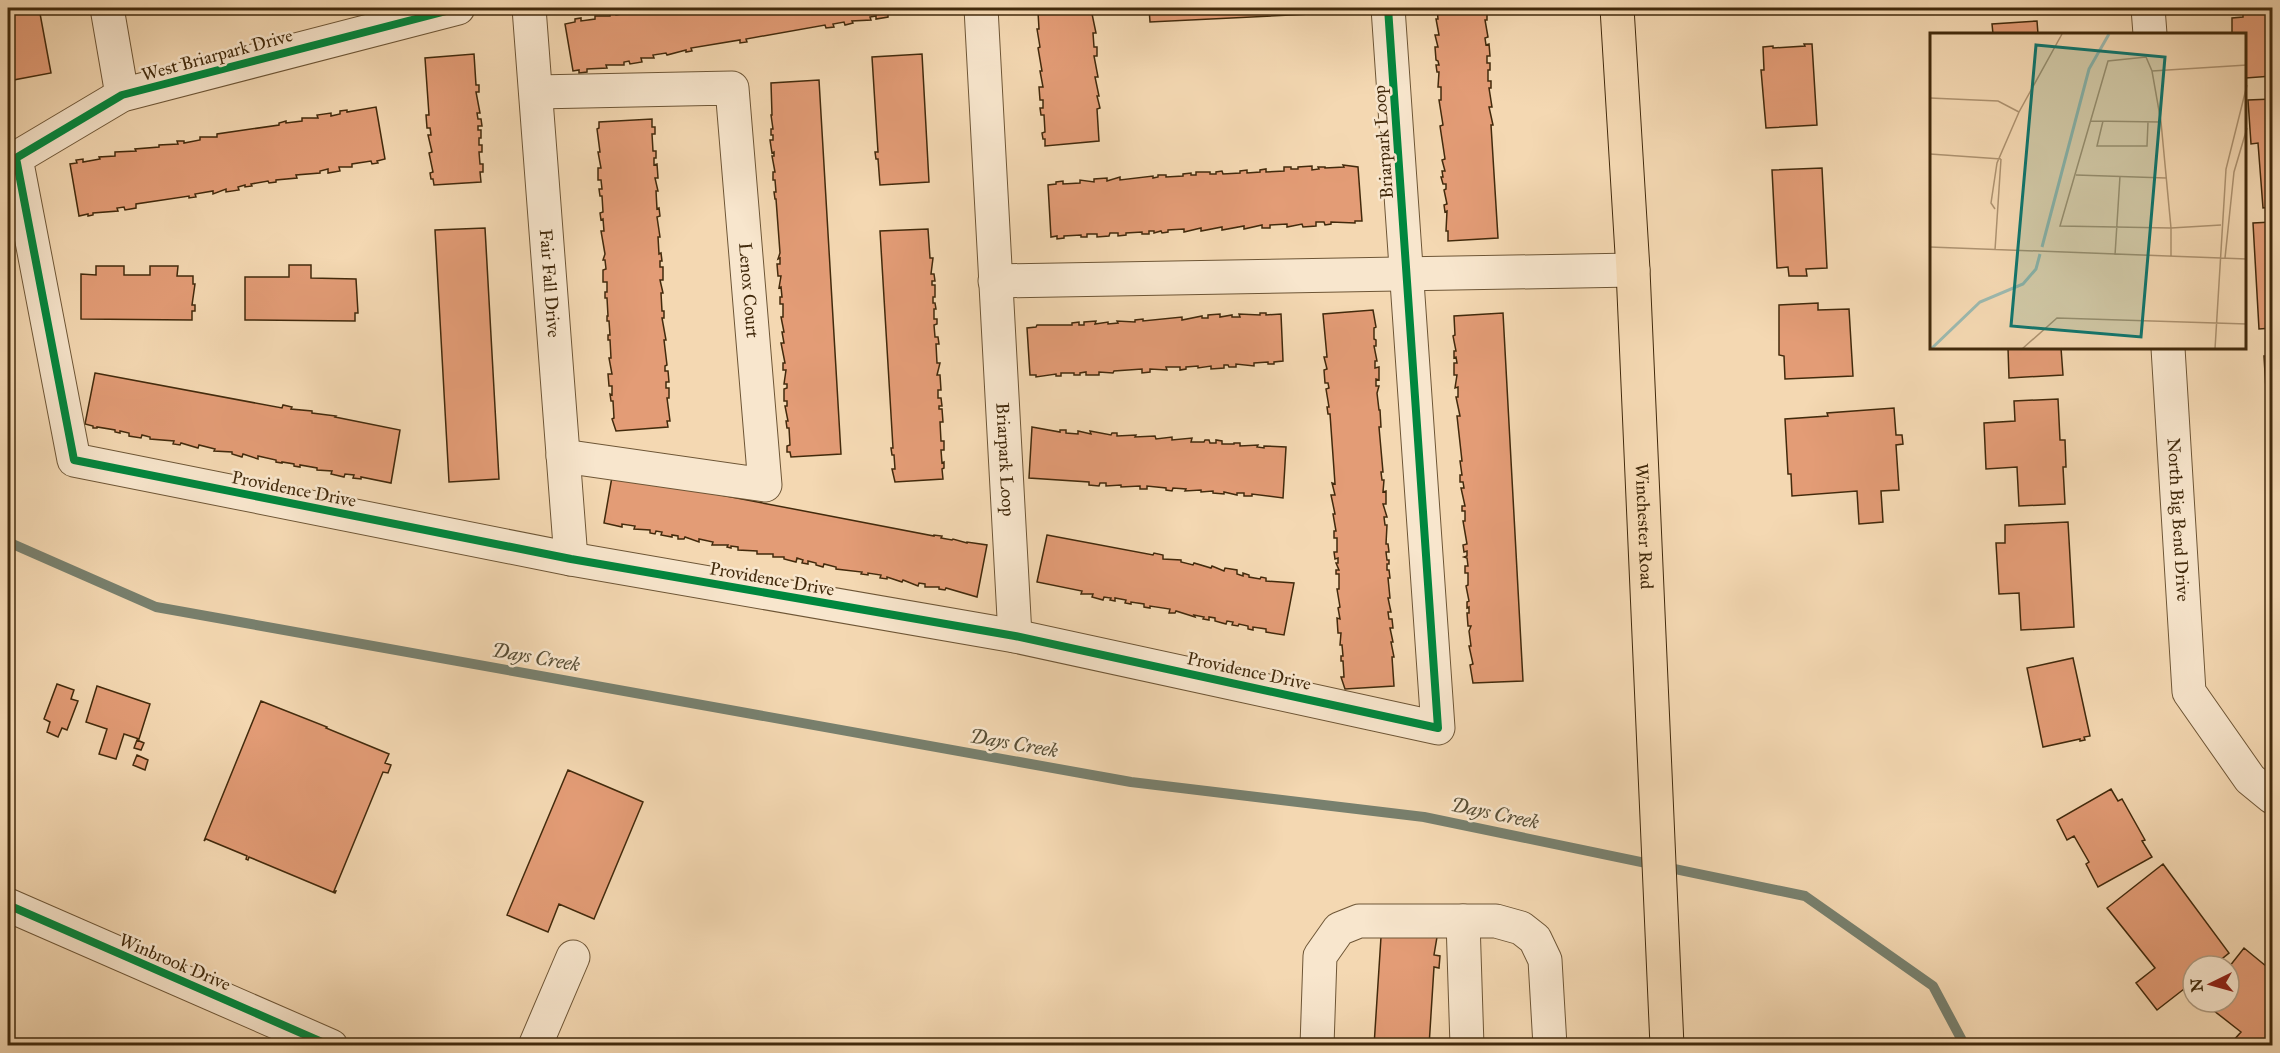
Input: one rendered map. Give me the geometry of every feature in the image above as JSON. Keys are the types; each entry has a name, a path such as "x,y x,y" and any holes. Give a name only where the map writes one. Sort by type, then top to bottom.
{"main road":[{"name":"Winchester Road","path":"1617,8 1633,270 1667,1046"}],"street":[{"name":"West Briarpark Drive","path":"107,8 122,95 458,8"},
{"name":"Fair Fall Drive","path":"529,8 571,559"},
{"name":"Briarpark Loop","path":"981,8 1015,636"},
{"name":"Briarpark Loop","path":"1388,8 1408,274"},
{"path":"2148,8 2150,33"},
{"name":"Lenox Court","path":"536,92 732,88 765,485 563,456"},
{"name":"Providence Drive","path":"122,95 16,158 74,460 571,559 1015,636 1438,728 1408,274"},
{"path":"995,281 1633,270"},
{"name":"North Big Bend Drive","path":"2168,350 2189,692 2250,779 2272,797"},
{"name":"Winbrook Drive","path":"8,905 331,1046"},
{"path":"1317,1046 1320,956 1340,928 1359,921 1496,921 1521,928 1535,939 1545,960 1550,1046"},
{"path":"1463,921 1467,1046"},
{"path":"535,1046 573,957"}],"building":[{"path":"8,8 39,8 51,73 8,81"},
{"path":"638,8 918,8 918,10 900,11 900,14 888,14 888,17 876,19 876,16 870,17 871,20 852,21 853,23 845,25 844,22 833,24 834,27 826,28 825,25 746,39 747,42 740,43 740,40 691,48 692,51 653,55 654,58 641,58 642,62 630,64 629,61 624,62 624,65 606,65 607,68 587,69 587,72 573,71 565,24 575,22 575,19 581,18 581,21 595,19 595,16 610,16 610,13 615,12 616,15 622,14 621,11 639,11"},
{"path":"1036,8 1094,8 1091,9 1096,33 1093,33 1094,47 1097,47 1097,56 1094,56 1100,108 1097,109 1099,141 1045,146 1042,133 1045,132 1044,115 1041,115 1040,108 1043,108 1043,100 1040,100 1039,87 1043,87"},
{"path":"1149,8 1309,8 1310,14 1150,22"},
{"path":"1437,8 1485,8 1485,14 1487,14 1487,20 1485,20 1488,37 1485,38 1486,45 1489,44 1490,56 1487,56 1487,63 1490,63 1488,81 1491,81 1491,88 1489,88 1492,107 1489,107 1493,125 1491,125 1498,238 1448,241 1447,211 1445,212 1444,205 1447,204 1444,190 1446,184 1443,184 1441,177 1443,177 1442,171 1445,171 1442,160 1445,159 1440,126 1443,125 1439,100 1441,100 1441,87 1438,87 1439,72 1437,72 1436,65 1439,65 1436,60 1435,47 1438,47 1435,35 1439,35 1436,19 1438,19"},
{"path":"1761,8 1818,8 1818,9 1762,14"},
{"path":"2243,8 2272,8 2272,76 2247,78 2247,33 2232,33 2232,18 2243,17"},
{"path":"2037,21 2038,33 1993,33 1992,24"},
{"path":"1804,44 1812,44 1817,125 1766,128 1761,70 1764,70 1763,47 1805,46"},
{"path":"474,54 476,85 479,85 479,92 476,92 480,113 477,113 482,126 478,126 478,130 481,130 479,145 482,145 482,152 479,152 480,164 483,164 483,172 480,172 481,182 434,185 430,173 433,172 428,135 431,135 430,128 427,128 426,115 429,115 425,58"},
{"path":"922,54 929,182 880,185 878,159 876,159 875,152 878,152 872,57"},
{"path":"819,80 841,454 791,457 790,452 787,452 787,446 790,445 789,428 787,428 786,421 788,421 785,406 787,406 787,401 784,401 784,389 787,388 787,384 784,384 786,370 783,370 783,363 785,363 781,343 784,343 781,317 783,317 783,304 780,304 781,276 778,276 777,264 780,264 780,258 778,259 780,253 774,192 776,192 775,180 773,180 773,172 775,172 772,156 774,152 772,153 770,140 773,140 773,135 771,135 771,129 773,129 771,83"},
{"path":"2272,99 2272,207 2263,208 2258,143 2251,144 2248,100"},
{"path":"376,107 385,159 377,161 378,163 372,164 371,161 352,164 352,167 339,167 340,171 328,173 328,169 320,173 296,175 297,178 269,183 268,181 245,187 245,185 238,187 239,190 226,192 226,189 213,194 213,191 195,194 196,197 189,198 189,196 136,204 136,208 125,210 124,207 117,208 118,211 79,216 70,164 77,163 76,160 83,159 83,162 100,159 99,157 115,156 115,152 178,144 177,141 184,141 184,143 200,140 200,137 217,137 217,134 279,125 286,121 286,123 302,121 302,118 318,118 317,115 331,113 331,116 340,114 340,111"},
{"path":"652,119 652,127 655,127 655,134 652,134 653,151 656,151 654,165 657,164 658,178 655,178 658,191 656,191 657,209 659,208 660,216 657,217 660,237 658,237 659,254 661,253 662,261 660,261 660,267 663,267 663,280 660,280 663,293 661,293 664,318 662,318 666,340 664,340 667,365 665,371 668,371 669,382 666,382 666,388 669,388 669,398 667,398 670,421 667,421 668,427 616,431 612,419 614,418 613,401 611,401 610,394 612,395 612,386 609,386 608,374 612,374 609,358 611,358 607,298 605,298 607,282 603,282 603,270 606,269 605,260 603,260 605,254 601,231 604,231 600,213 603,212 599,189 602,189 601,180 598,180 598,168 601,168 597,129 599,122"},
{"path":"1343,165 1358,167 1362,221 1355,221 1355,223 1331,222 1325,225 1324,222 1316,222 1316,226 1303,227 1302,224 1287,227 1287,224 1270,225 1270,228 1262,228 1262,225 1244,229 1244,226 1201,231 1201,228 1184,232 1184,229 1168,230 1162,233 1161,231 1154,233 1154,231 1149,231 1149,234 1126,233 1126,235 1118,236 1118,233 1110,233 1109,236 1097,237 1097,234 1087,234 1087,237 1064,236 1064,238 1057,239 1057,236 1051,237 1048,185 1056,184 1056,182 1063,181 1063,184 1080,183 1080,180 1094,182 1094,179 1107,178 1107,181 1120,177 1120,180 1153,176 1153,178 1158,175 1183,176 1183,174 1191,173 1191,175 1196,175 1196,172 1216,174 1222,171 1223,174 1240,173 1240,171 1247,170 1247,173 1260,172 1266,169 1266,172 1284,171 1284,167 1298,169 1298,167 1312,166 1312,170 1319,169 1318,167 1344,167"},
{"path":"1822,168 1827,268 1806,269 1807,276 1789,276 1788,267 1777,268 1772,170"},
{"path":"2272,222 2272,328 2259,329 2253,223"},
{"path":"485,228 499,479 449,482 435,230"},
{"path":"928,229 930,258 933,258 931,274 934,274 935,281 932,281 932,285 935,285 934,319 937,319 937,324 934,325 935,337 938,337 939,344 936,344 937,363 940,363 937,375 940,375 941,390 938,390 938,398 941,398 942,406 939,406 939,409 942,409 943,422 940,422 941,441 944,441 944,450 941,450 942,463 944,462 943,479 895,482 892,469 895,469 891,448 893,448 880,231"},
{"path":"289,265 311,265 311,278 356,279 358,313 355,313 355,321 245,320 245,277 289,277"},
{"path":"96,266 124,266 124,275 150,275 150,266 178,266 177,276 193,276 193,284 195,284 192,305 195,305 195,311 192,311 192,320 81,319 81,274 96,275"},
{"path":"1818,303 1818,310 1849,309 1853,376 1785,379 1784,356 1779,355 1779,305"},
{"path":"1373,310 1376,327 1374,328 1377,361 1375,361 1375,368 1379,367 1379,380 1376,379 1376,386 1379,386 1377,393 1381,427 1379,427 1383,472 1381,472 1382,480 1384,480 1383,492 1386,491 1386,504 1383,504 1387,517 1384,517 1385,525 1387,525 1386,544 1388,544 1389,552 1386,552 1387,560 1389,560 1387,570 1389,570 1390,578 1388,578 1390,598 1388,598 1391,612 1388,612 1393,628 1390,628 1393,642 1391,642 1394,657 1392,657 1394,686 1345,689 1341,677 1344,677 1343,661 1341,661 1341,656 1343,656 1337,618 1340,619 1337,589 1339,589 1339,574 1336,574 1336,570 1339,570 1336,563 1338,563 1338,558 1335,559 1334,552 1337,552 1337,538 1334,538 1334,531 1336,531 1333,514 1335,514 1331,495 1335,495 1332,483 1335,484 1330,414 1328,414 1327,407 1329,407 1326,389 1329,388 1328,383 1325,383 1324,370 1327,369 1324,357 1327,357 1323,314"},
{"path":"1260,313 1281,314 1283,361 1274,362 1274,364 1254,363 1254,366 1236,364 1236,367 1229,367 1224,365 1224,368 1211,369 1211,366 1186,367 1180,370 1180,367 1166,367 1167,370 1150,369 1150,372 1142,373 1142,369 1114,371 1113,373 1099,372 1099,375 1086,375 1086,372 1080,375 1061,373 1061,376 1056,376 1056,374 1036,377 1036,375 1030,375 1027,328 1037,325 1072,325 1072,323 1079,322 1079,325 1084,325 1084,322 1096,321 1095,324 1108,322 1108,324 1118,323 1117,321 1135,322 1135,320 1143,319 1143,321 1182,317 1182,320 1202,316 1202,318 1208,318 1208,315 1220,314 1220,317 1232,315 1232,317 1240,317 1239,314 1260,315"},
{"path":"1503,313 1523,681 1473,683 1470,665 1473,664 1469,646 1471,646 1469,631 1471,626 1468,626 1467,613 1469,613 1466,586 1468,585 1468,573 1465,573 1465,566 1468,566 1467,558 1464,557 1467,556 1467,551 1464,552 1463,545 1467,544 1463,521 1465,521 1465,511 1462,511 1462,506 1465,506 1461,488 1464,488 1463,482 1460,482 1460,475 1462,475 1460,461 1462,461 1457,416 1460,416 1456,397 1458,397 1458,387 1455,388 1457,375 1454,375 1454,363 1457,363 1456,357 1454,358 1454,351 1456,351 1453,336 1455,335 1454,316"},
{"path":"2008,350 2061,350 2063,375 2009,378"},
{"path":"2264,356 2272,356 2272,440 2269,440"},
{"path":"95,373 282,408 283,405 292,407 291,409 312,411 312,413 400,430 391,483 361,477 361,479 353,478 354,475 345,474 344,477 331,474 332,471 294,466 294,464 276,462 276,460 258,456 258,459 243,454 242,457 232,452 214,451 215,449 199,445 198,448 181,443 180,445 173,444 174,441 150,439 142,435 141,438 129,436 129,433 120,431 120,433 115,430 93,428 85,424"},
{"path":"2058,399 2060,440 2065,440 2066,467 2063,467 2065,504 2019,506 2017,467 1986,469 1984,423 2015,421 2014,401"},
{"path":"1894,408 1896,435 1902,435 1903,444 1896,445 1899,490 1881,491 1883,522 1859,524 1857,491 1792,496 1791,474 1788,474 1785,419"},
{"path":"1032,427 1060,432 1060,430 1066,430 1066,433 1078,434 1078,431 1091,434 1090,431 1111,435 1117,433 1117,436 1155,436 1156,439 1192,438 1191,442 1209,440 1210,443 1216,443 1216,440 1222,441 1222,444 1240,443 1240,446 1258,445 1257,447 1264,448 1264,446 1286,447 1283,498 1252,494 1252,496 1244,496 1244,493 1237,493 1237,495 1224,492 1224,494 1213,493 1213,491 1201,492 1201,490 1185,491 1186,489 1173,488 1172,491 1147,486 1147,489 1140,489 1140,486 1106,486 1106,483 1100,483 1099,486 1089,485 1089,482 1029,478"},
{"path":"613,471 695,490 987,545 977,597 946,588 945,590 939,587 925,587 925,584 919,583 918,586 903,580 902,582 887,577 887,579 880,578 881,575 861,574 862,572 836,569 836,567 824,564 823,567 808,561 808,564 802,563 803,560 797,558 796,562 784,559 784,557 773,557 773,554 757,554 757,551 738,550 738,547 731,546 731,548 727,547 728,545 712,545 713,542 699,539 699,542 685,537 678,539 678,536 661,535 662,532 650,533 650,530 634,529 635,526 622,524 622,527 604,523"},
{"path":"2272,471 2272,504 2270,472"},
{"path":"2068,522 2074,627 2021,630 2019,593 1999,594 1996,543 2005,543 2005,525"},
{"path":"1047,535 1153,555 1154,553 1163,555 1163,559 1181,560 1181,562 1211,568 1212,566 1224,571 1225,568 1237,570 1237,574 1243,576 1243,573 1260,579 1261,577 1266,578 1266,581 1294,583 1284,635 1266,632 1266,629 1253,627 1253,630 1248,629 1248,626 1232,625 1233,622 1227,621 1226,624 1215,621 1215,618 1203,619 1204,617 1194,615 1195,617 1176,611 1169,613 1170,609 1144,607 1144,604 1125,603 1126,600 1115,598 1115,601 1104,597 1103,600 1092,597 1093,594 1081,594 1082,591 1037,582"},
{"path":"2073,658 2090,736 2084,737 2085,740 2080,741 2080,739 2043,747 2027,668"},
{"path":"57,684 74,690 71,699 78,701 67,730 62,728 58,737 47,732 50,722 44,719"},
{"path":"97,686 150,704 139,739 124,734 116,759 99,754 107,729 86,722"},
{"path":"261,701 389,754 385,763 391,765 388,773 383,772 335,893 249,857 248,860 247,856 206,839 204,841"},
{"path":"137,740 144,743 141,750 134,748"},
{"path":"137,755 148,760 145,770 133,765"},
{"path":"568,770 643,802 594,919 559,904 548,932 507,915"},
{"path":"2111,789 2118,801 2122,799 2152,857 2098,887 2086,864 2089,862 2074,836 2067,840 2057,820"},
{"path":"2163,864 2229,953 2181,954 2181,991 2157,1010 2136,983 2155,968 2107,908"},
{"path":"1381,937 1437,937 1434,955 1440,956 1439,968 1434,967 1429,1046 1374,1046"},
{"path":"2244,948 2272,971 2272,1046 2236,1046 2232,1042 2241,1032 2218,1014 2241,1014 2239,954"}],"waterway":[{"name":"Days Creek","path":"8,542 156,607 1131,782 1424,817 1805,896 1933,986 1965,1046"}],"cycle path":[{"path":"458,8 122,95 16,158 74,460 571,559 1015,636 1438,728 1388,8"},
{"path":"8,905 331,1046"}]}
